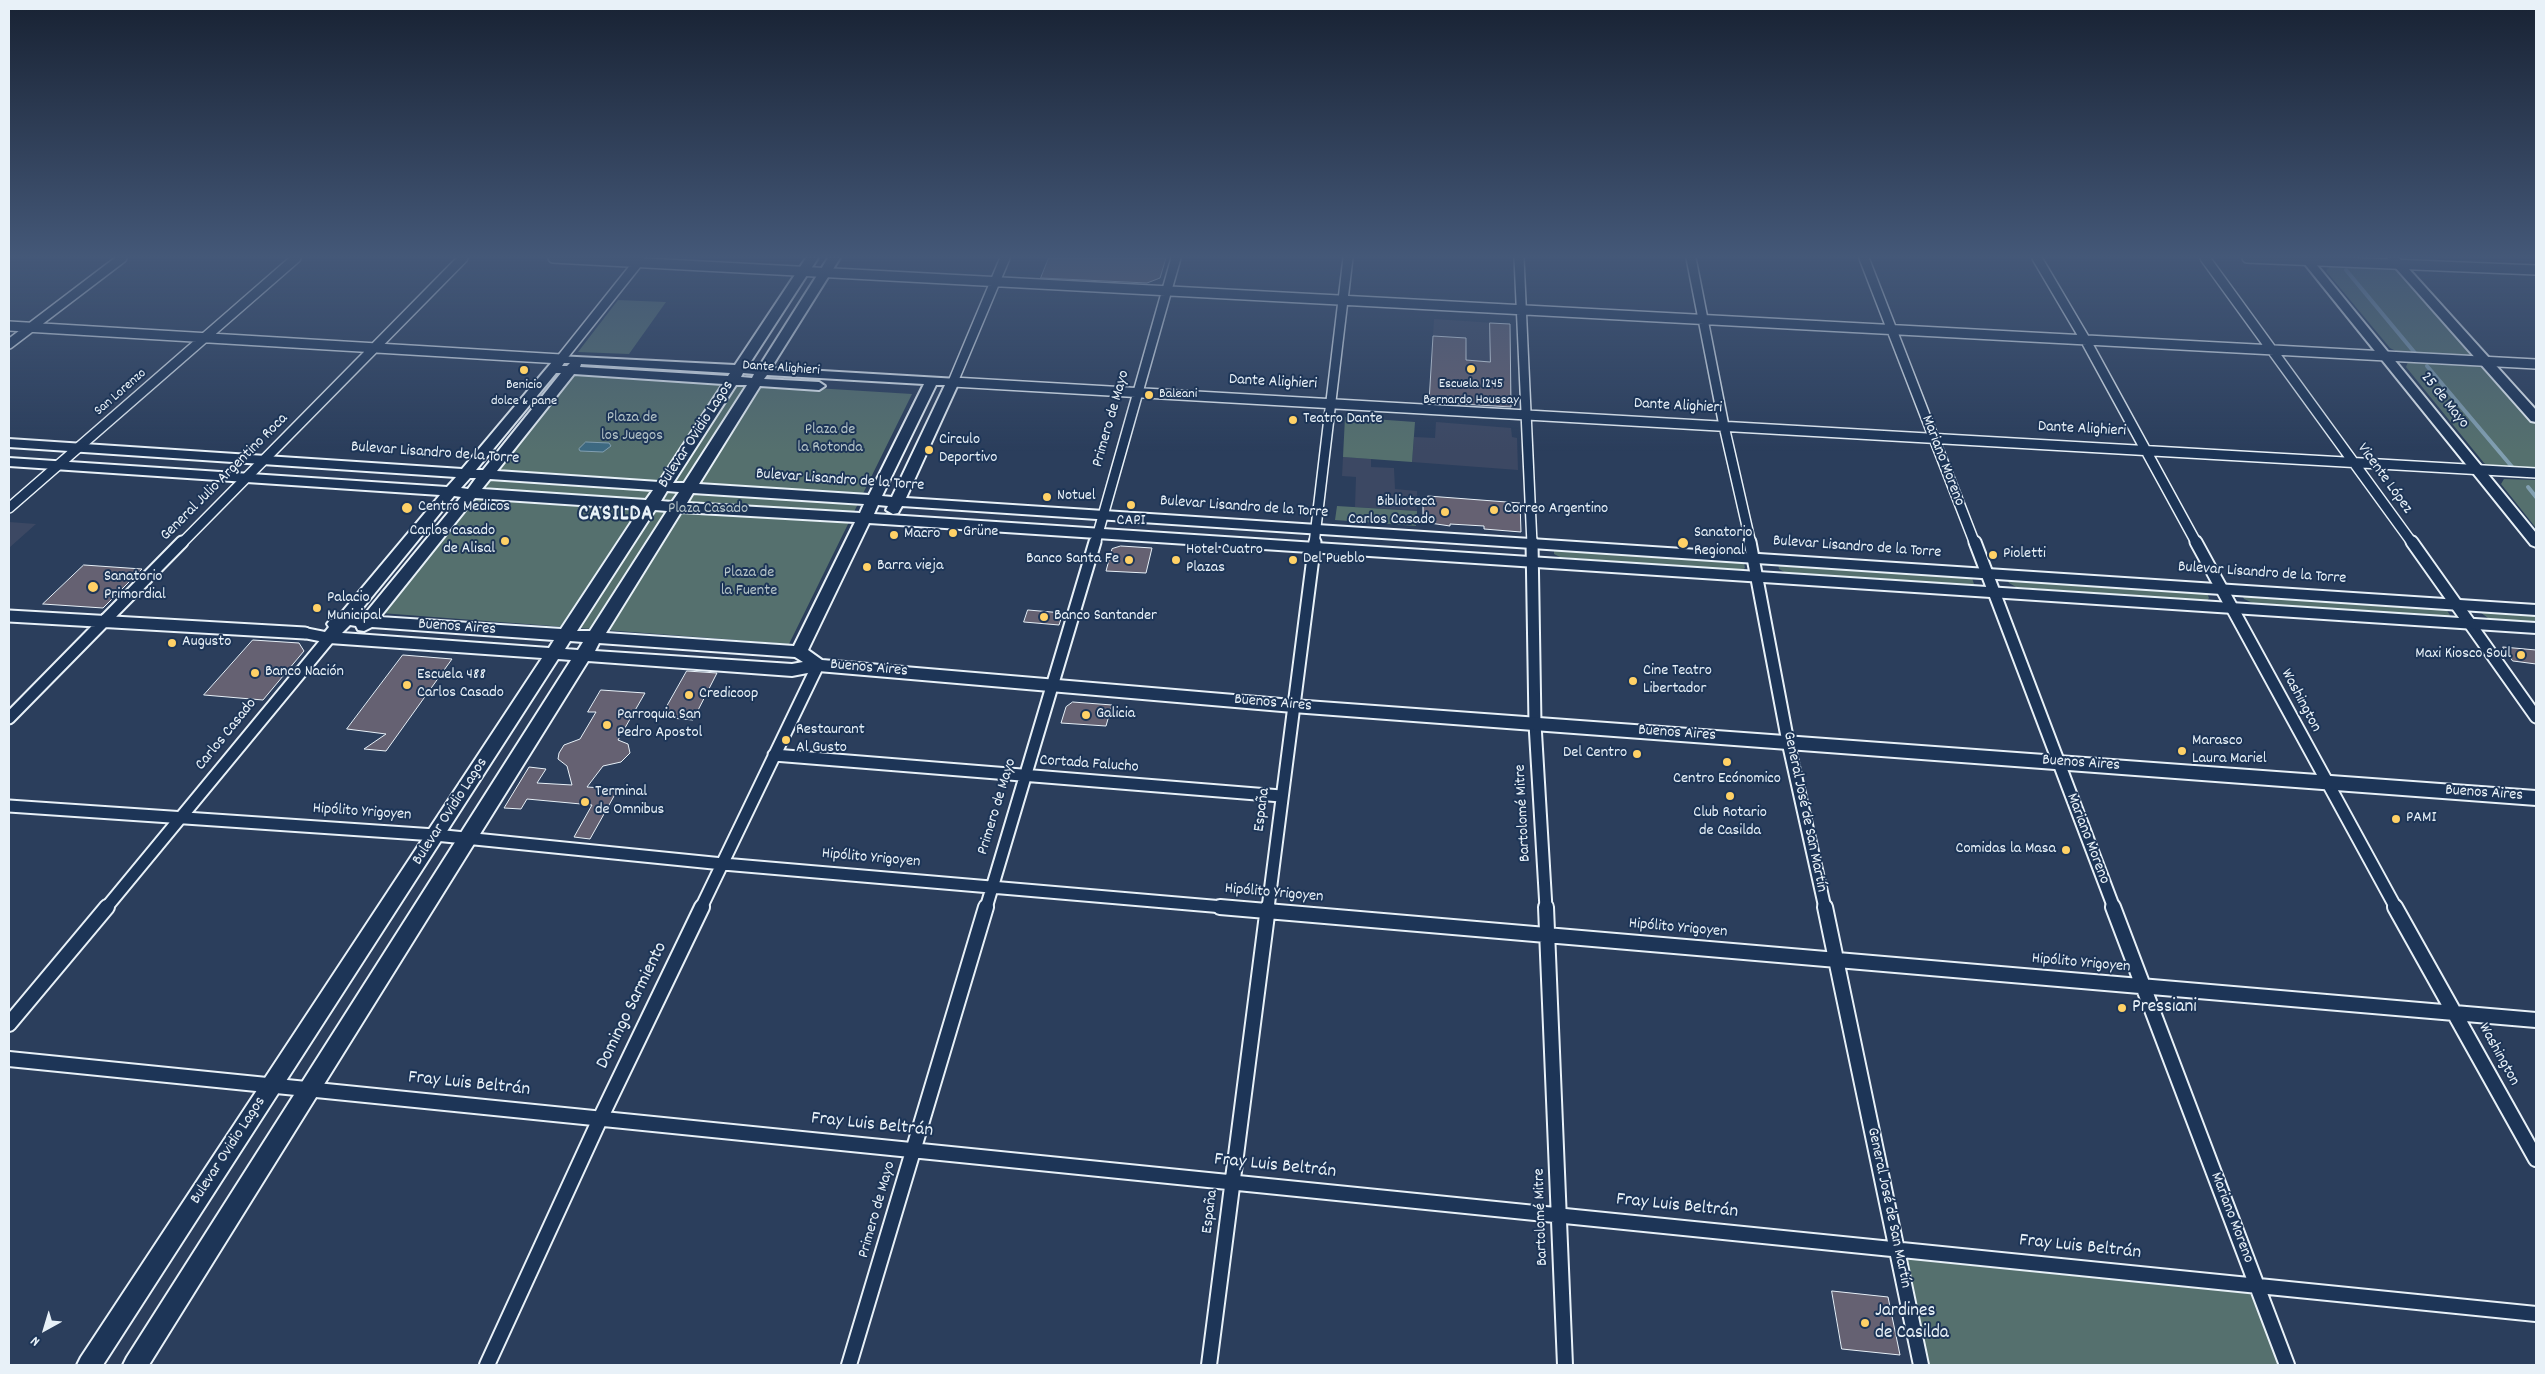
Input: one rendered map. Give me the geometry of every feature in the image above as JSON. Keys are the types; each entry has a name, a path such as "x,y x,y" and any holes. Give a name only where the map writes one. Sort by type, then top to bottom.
{"main road":[{"name":"Bulevar Ovidio Lagos","path":"89,1365 771,322"},
{"name":"Bulevar Ovidio Lagos","path":"135,1365 794,322"},
{"name":"25 de Mayo","path":"2357,322 2536,542"},
{"path":"2450,322 2536,418"},
{"name":"Dante Alighieri","path":"556,364 951,388"},
{"name":"Carlos Casado","path":"329,638 556,364"},
{"path":"353,640 574,366"},
{"path":"799,652 929,387"},
{"path":"889,518 951,388"},
{"name":"Bulevar Lisandro de la Torre","path":"9,444 2536,610"},
{"name":"Bulevar Lisandro de la Torre","path":"9,462 677,507 889,518 2536,628"},
{"name":"Buenos Aires","path":"304,633 342,622 368,621 799,652 818,665"},
{"name":"Buenos Aires","path":"304,633 353,640 792,670 818,665 1293,706 2536,798"}],"street":[{"path":"9,344 38,322"},
{"name":"San Lorenzo","path":"9,508 222,322"},
{"name":"General Julio Argentino Roca","path":"9,718 400,322"},
{"name":"Carlos Casado","path":"556,364 590,322"},
{"path":"951,388 978,322"},
{"name":"Primero de Mayo","path":"849,1365 990,887 1098,532 1157,322"},
{"name":"España","path":"1209,1365 1314,547 1340,322"},
{"name":"Bartolomé Mitre","path":"1521,322 1533,562 1535,724 1548,935 1565,1365"},
{"name":"General José de San Martín","path":"1703,322 1758,576 1788,742 1837,960 1921,1365"},
{"path":"1768,322 2086,341 2536,364"},
{"name":"Mariano Moreno","path":"1890,322 1932,438 1994,592 2287,1365"},
{"name":"Washington","path":"2075,322 2144,450 2223,589 2325,782 2536,1159"},
{"name":"Vicente López","path":"2252,322 2472,624 2536,717"},
{"name":"Dante Alighieri","path":"9,326 374,348 556,364"},
{"name":"Dante Alighieri","path":"951,388 1136,392 2536,473"},
{"name":"Buenos Aires","path":"9,616 103,623 304,633"},
{"name":"Carlos Casado","path":"9,1024 182,818 329,638"},
{"name":"Domingo Sarmiento","path":"487,1365 600,1119 818,665"},
{"name":"Cortada Falucho","path":"774,754 1025,777 1281,796"},
{"name":"Hipólito Yrigoyen","path":"9,806 435,835 723,864 2536,1020"},
{"name":"Fray Luis Beltrán","path":"9,1059 273,1084 600,1119 2536,1314"}],"shaded area":[{"name":"Escuela 1245 Bernardo Houssay","path":"1434,322 1510,324 1511,407 1429,402"},
{"path":"1436,422 1511,428 1512,437 1517,438 1518,470 1412,462 1414,437 1435,438"},
{"path":"586,442 609,443 611,446 603,452 580,451 579,449"},
{"path":"1343,457 1371,459 1371,467 1394,468 1395,489 1417,491 1417,511 1355,507 1356,477 1342,476"},
{"path":"9,522 36,524 9,548"}],"green space":[{"path":"601,322 652,322 629,354 578,352"},
{"path":"2368,322 2446,322 2473,353 2472,356 2402,354 2390,348"},
{"path":"2408,362 2478,365 2489,370 2536,424 2536,471 2491,468 2484,463 2406,367"},
{"name":"Plaza Casado","path":"573,373 912,394 789,644 381,613"},
{"path":"1345,417 1415,422 1412,462 1343,457"},
{"path":"2504,479 2536,480 2536,528 2501,484"},
{"path":"1337,506 1417,511 1416,526 1335,520"},
{"path":"1554,549 1737,559 1744,563 1745,568 1741,571 1560,557 1554,554"},
{"path":"1778,564 1965,575 1972,578 1974,584 1971,586 1786,573 1779,569"},
{"path":"2007,579 2198,589 2207,593 2209,598 2207,601 2016,587 2009,583"},
{"path":"2242,595 2437,606 2446,609 2450,615 2448,618 2253,603 2244,599"},
{"path":"2484,609 2536,612 2536,624 2492,621 2480,612"},
{"path":"1897,1250 2256,1286 2287,1365 1921,1365"}],"building":[{"name":"Escuela 1245 Bernardo Houssay","path":"1490,323 1510,324 1511,407 1429,402 1433,336 1466,338 1466,360 1490,362"},
{"path":"1428,496 1520,503 1521,532 1484,529 1484,526 1450,524 1450,526 1423,522 1423,502 1428,502"},
{"name":"Banco Santa Fe","path":"1121,546 1152,548 1146,573 1106,571 1112,549"},
{"name":"Sanatorio Primordial","path":"84,565 142,569 103,608 43,604"},
{"name":"Banco Santander","path":"1028,610 1063,613 1059,625 1024,622"},
{"name":"Banco Nación","path":"253,640 299,643 304,651 263,700 204,695"},
{"name":"Maxi Kiosco Soul","path":"2503,647 2536,650 2536,664 2513,661"},
{"name":"Escuela 488 Carlos Casado","path":"403,655 452,659 386,751 364,749 386,734 347,729"},
{"name":"Credicoop","path":"687,671 717,673 693,720 661,717"},
{"path":"601,690 645,693 618,740 628,744 630,753 621,762 603,766 587,787 618,789 590,839 574,837 592,805 527,799 521,809 504,808 529,767 546,769 537,783 572,785 567,766 558,759 559,753 564,745 580,739 596,712 588,712"},
{"name":"Galicia","path":"1073,702 1112,705 1106,726 1061,723 1066,707"},
{"name":"Jardines de Casilda","path":"1832,1291 1888,1297 1900,1355 1842,1349"}],"waterway":[{"path":"2389,322 2415,353"},
{"path":"2427,366 2513,468"},
{"path":"2528,487 2536,497"}],"place":[{"name":"Escuela 1245 Bernardo Houssay","path":"1471,369"},
{"name":"Benicio dolce & pane","path":"524,370"},
{"name":"Baleani","path":"1149,395"},
{"name":"Teatro Dante","path":"1293,420"},
{"name":"Circulo Deportivo","path":"929,450"},
{"name":"Notuel","path":"1047,497"},
{"name":"CAPI","path":"1131,505"},
{"name":"Centro Medicos","path":"407,508"},
{"name":"Correo Argentino","path":"1494,510"},
{"name":"Biblioteca Carlos Casado","path":"1445,512"},
{"name":"Grüne","path":"953,533"},
{"name":"Macro","path":"894,535"},
{"name":"Carlos casado de Alisal","path":"505,541"},
{"name":"Sanatorio Regional","path":"1683,543"},
{"name":"Pioletti","path":"1993,555"},
{"name":"Banco Santa Fe","path":"1129,560"},
{"name":"Hotel Cuatro Plazas","path":"1176,560"},
{"name":"Del Pueblo","path":"1293,560"},
{"name":"Barra vieja","path":"867,567"},
{"name":"Sanatorio Primordial","path":"93,587"},
{"name":"Palacio Municipal","path":"317,608"},
{"name":"Banco Santander","path":"1044,617"},
{"name":"Augusto","path":"172,643"},
{"name":"Maxi Kiosco Soul","path":"2521,655"},
{"name":"Banco Nación","path":"255,673"},
{"name":"Cine Teatro Libertador","path":"1633,681"},
{"name":"Escuela 488 Carlos Casado","path":"407,685"},
{"name":"Credicoop","path":"689,695"},
{"name":"Galicia","path":"1086,715"},
{"name":"Parroquia San Pedro Apostol","path":"607,725"},
{"name":"Restaurant Al Gusto","path":"786,740"},
{"name":"Marasco Laura Mariel","path":"2182,751"},
{"name":"Del Centro","path":"1637,754"},
{"name":"Centro Ecónomico","path":"1727,762"},
{"name":"Club Rotario de Casilda","path":"1730,796"},
{"name":"Terminal de Omnibus","path":"585,802"},
{"name":"PAMI","path":"2396,819"},
{"name":"Comidas la Masa","path":"2066,850"},
{"name":"Pressiani","path":"2122,1008"},
{"name":"Jardines de Casilda","path":"1865,1323"}],"district":[{"name":"CASILDA","path":"616,516"}],"park label":[{"name":"Plaza de los Juegos","path":"632,428"},
{"name":"Plaza de la Rotonda","path":"830,440"},
{"name":"Plaza de la Fuente","path":"749,583"}]}
